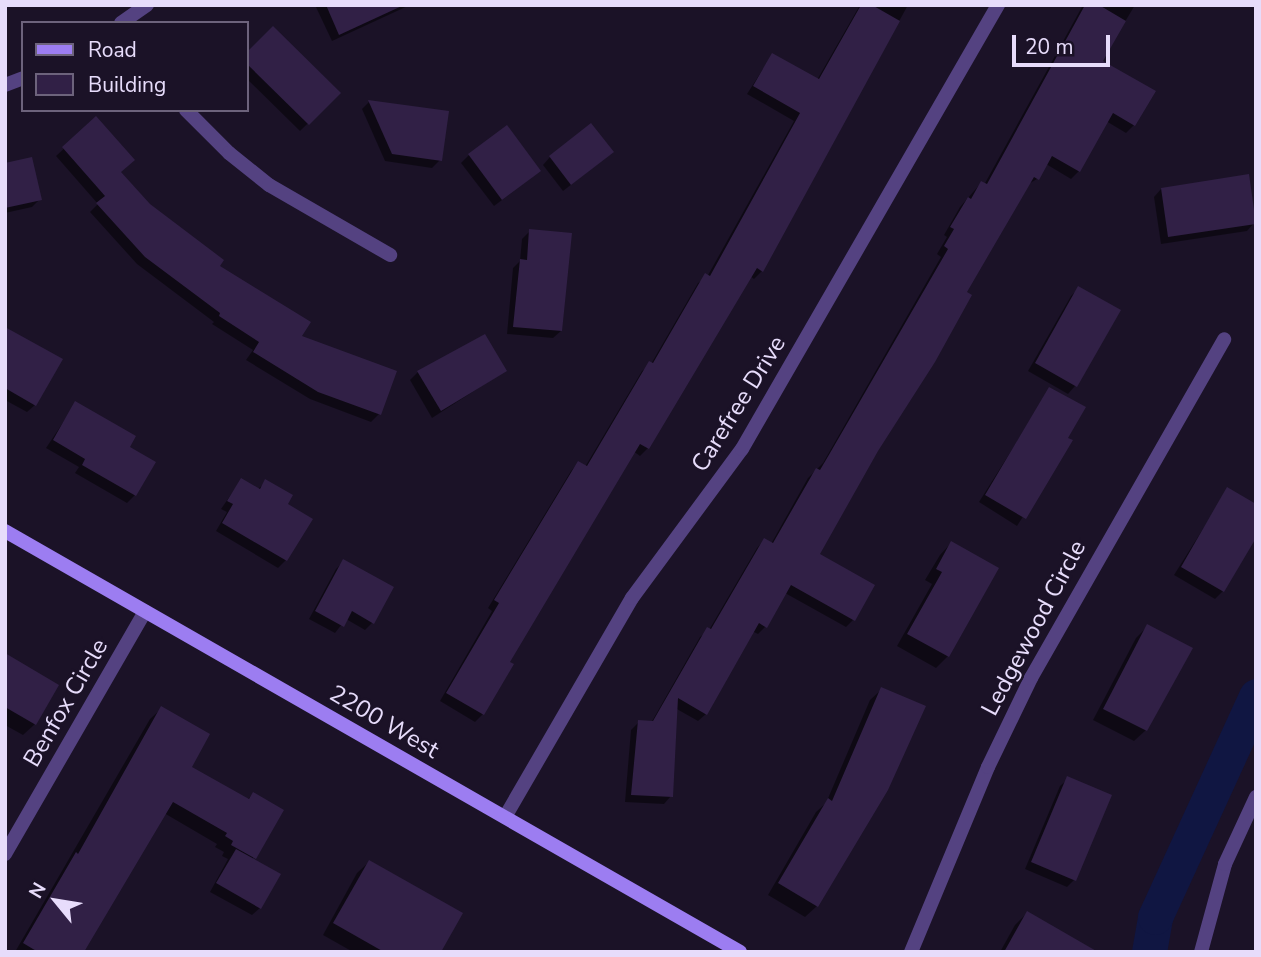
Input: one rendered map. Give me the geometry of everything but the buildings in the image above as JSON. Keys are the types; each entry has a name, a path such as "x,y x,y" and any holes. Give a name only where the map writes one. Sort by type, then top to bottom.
{"street":[{"path":"124,21 147,5"},
{"name":"Carefree Drive","path":"505,817 626,607 742,449 998,5"},
{"path":"188,112 229,153 269,185 390,255"},
{"name":"Ledgewood Circle","path":"911,952 988,767 1031,678 1224,339"},
{"name":"2200 West","path":"5,531 740,952"},
{"name":"Benfox Circle","path":"5,854 145,612"},
{"path":"1202,952 1225,864 1256,797"}],"waterway":[{"path":"1149,952 1155,917 1256,696"}]}
